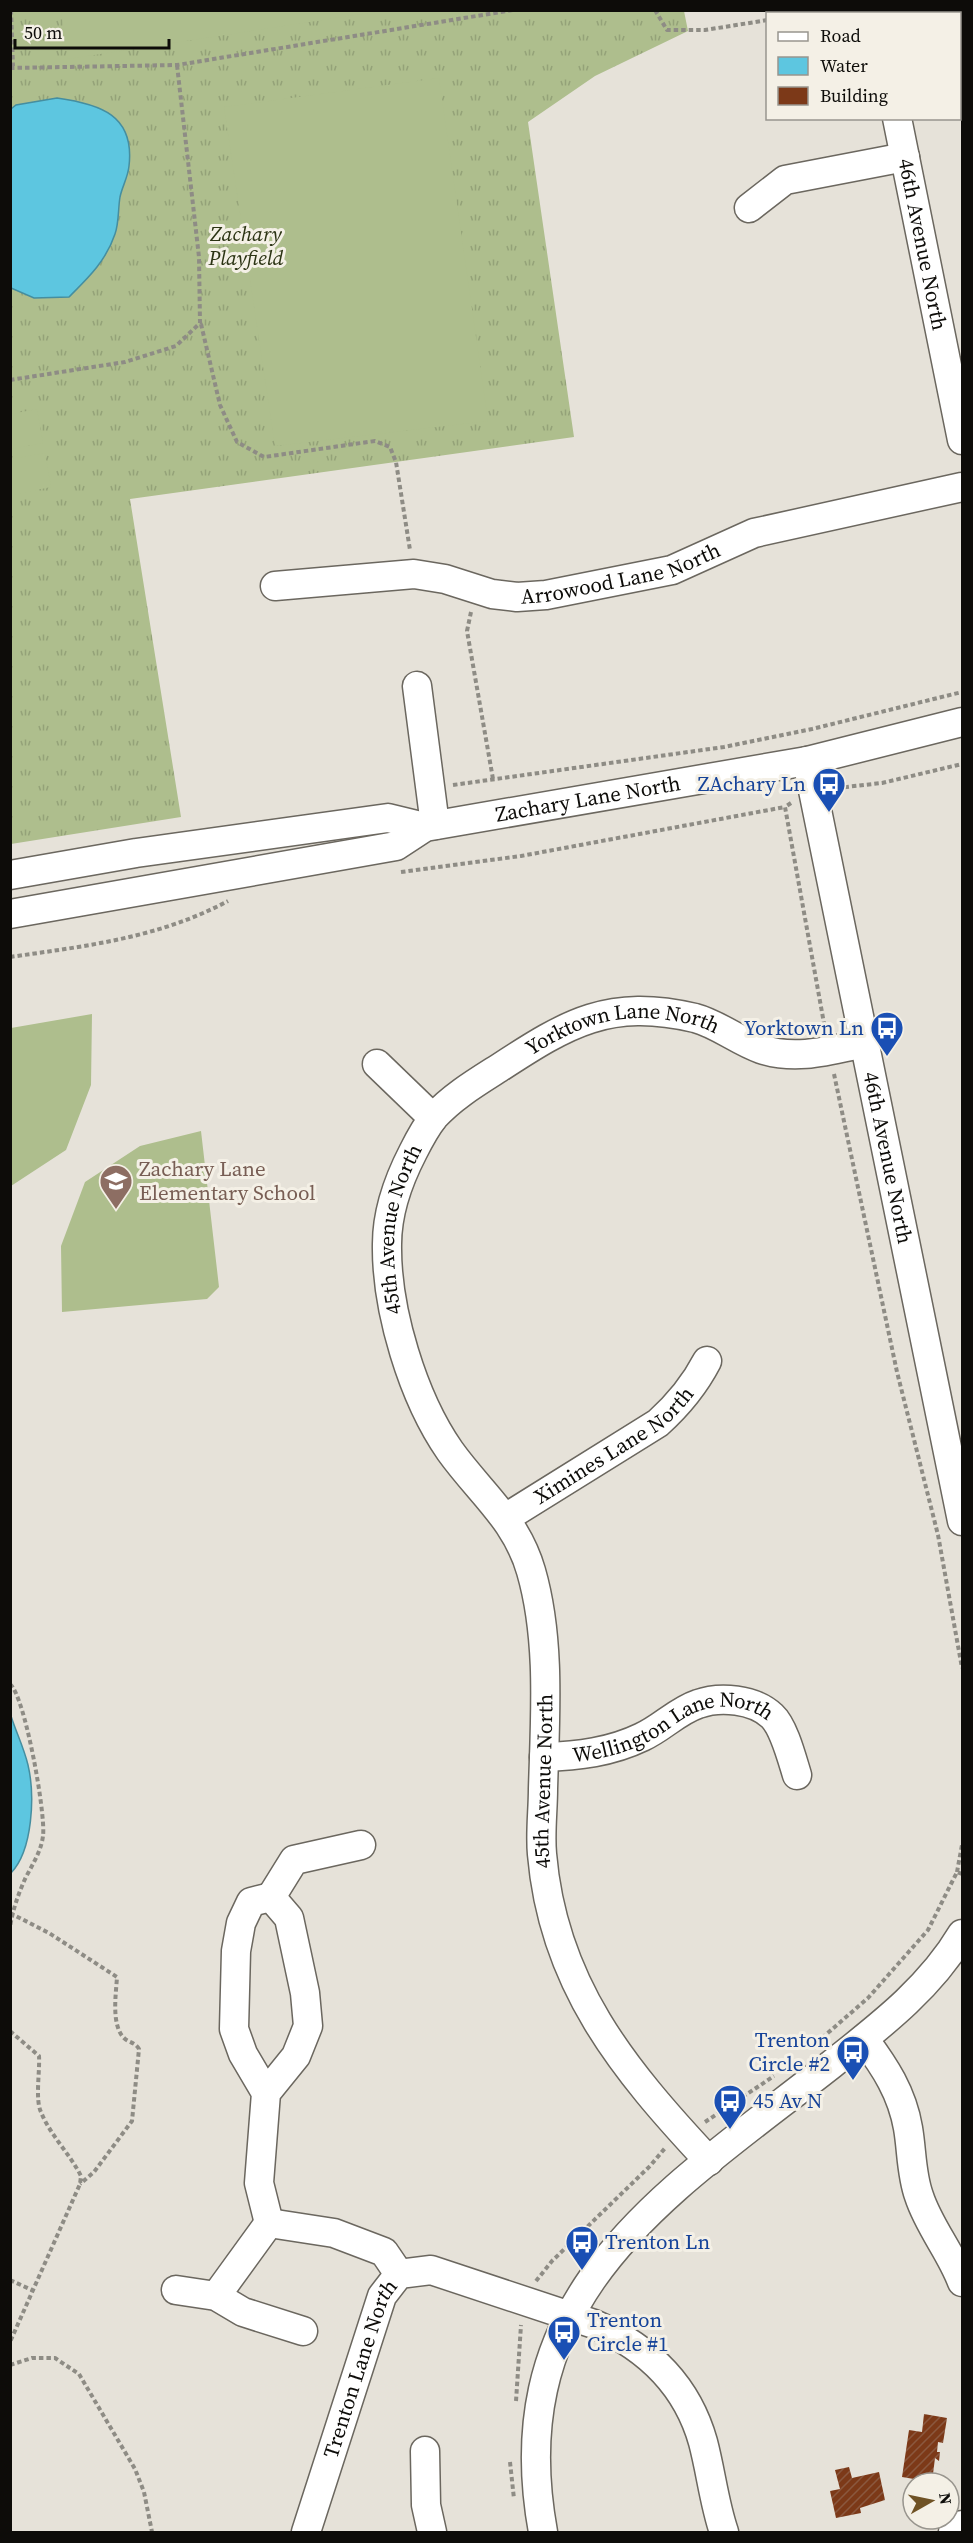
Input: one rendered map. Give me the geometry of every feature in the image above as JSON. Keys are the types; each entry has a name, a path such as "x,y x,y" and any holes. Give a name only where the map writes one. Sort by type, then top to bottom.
{"street":[{"name":"46th Avenue North","path":"897,120 963,440"},
{"path":"749,208 785,180 905,157"},
{"name":"Arrowood Lane North","path":"274,586 414,574 445,579 476,590 517,597 546,596 672,570 754,533 963,487"},
{"path":"417,686 430,789 430,826"},
{"name":"Zachary Lane North","path":"10,875 136,853 388,818 430,826 807,761 963,722"},
{"name":"46th Avenue North","path":"807,761 963,1521"},
{"name":"Zachary Lane North","path":"10,914 396,846 430,826"},
{"name":"Yorktown Lane North","path":"433,1118 473,1085 555,1032 588,1018 618,1012 667,1012 702,1020 763,1050 794,1054 829,1051 865,1042"},
{"name":"45th Avenue North","path":"377,1064 433,1118 400,1178 391,1210 387,1244 389,1278 410,1373 427,1413 450,1451 507,1517 530,1566 541,1609 544,1757 542,1853 552,1912 566,1964 593,2017 624,2064 708,2161"},
{"name":"Ximines Lane North","path":"507,1517 658,1423 679,1405 695,1383 707,1360"},
{"name":"Wellington Lane North","path":"544,1757 575,1756 607,1750 644,1736 675,1715 699,1703 725,1699 749,1703 772,1716 787,1744 797,1775"},
{"path":"266,2093 243,2054 234,2029 236,1951 241,1923 251,1902 271,1897 294,1860 361,1845"},
{"path":"269,2223 259,2183 266,2093 296,2056 308,2026 305,1993 289,1918 271,1897"},
{"path":"543,2532 536,2487 536,2440 542,2387 554,2347 569,2317 602,2263 627,2234 708,2161 864,2039 929,1981 963,1934"},
{"path":"864,2039 889,2073 902,2101 908,2130 910,2163 919,2197 963,2282"},
{"path":"269,2223 334,2233 384,2252 399,2274"},
{"path":"216,2296 269,2223"},
{"name":"Trenton Lane North","path":"306,2532 382,2296 399,2274 431,2270 620,2335 648,2355 673,2379 691,2409 703,2441 724,2532"},
{"path":"176,2290 216,2296 243,2312 303,2331"},
{"path":"425,2451 426,2505 432,2532"},
{"path":"953,2532 963,2525"}],"path":[{"path":"11,10 12,67 177,65 513,10"},
{"path":"655,10 667,30 705,30 766,20"},
{"path":"177,65 200,257 200,323 220,405 237,442 264,457 375,441 390,447 396,462 414,574"},
{"path":"10,380 125,362 176,346 200,323"},
{"path":"476,590 467,631 493,779"},
{"path":"430,789 724,747 812,729 963,692"},
{"path":"398,872 521,856 785,807 813,790 882,783 963,764"},
{"path":"785,807 829,1051 897,1372 938,1535 963,1668"},
{"path":"10,957 133,938 207,913 236,898"},
{"path":"10,1684 21,1707 33,1759 43,1834 39,1852 14,1903 10,1927"},
{"path":"957,1872 963,1845"},
{"path":"12,1914 49,1933 117,1977 119,2031 125,2040 136,2044 140,2049 132,2121 94,2172 80,2184"},
{"path":"10,2031 39,2056 40,2112 81,2176 80,2184 10,2342"},
{"path":"10,2280 32,2290"},
{"path":"10,2365 32,2358 55,2358 78,2374 135,2469 144,2492 152,2532"}],"green space":[{"path":"61,10 381,10 381,11 68,59"},
{"name":"Zachary Playfield","path":"11,11 684,11 688,31 595,76 528,122 574,437 130,499 181,817 11,844"},
{"path":"439,78 488,421 275,446 224,107"},
{"path":"37,409 43,443 11,449 11,414"},
{"path":"45,453 51,487 11,495 11,459"},
{"path":"92,1014 91,1085 66,1150 11,1186 11,1028"},
{"path":"201,1131 219,1287 207,1299 62,1312 61,1246 85,1182 140,1146"}],"water":[{"path":"57,98 87,104 111,115 126,135 129,166 120,197 116,230 102,261 69,297 34,298 11,288 11,109 16,105"},
{"path":"11,1716 28,1765 31,1806 28,1837 24,1851 11,1873"}],"building":[{"path":"924,2414 947,2418 943,2443 938,2442 939,2461 935,2458 933,2471 903,2471 909,2430 922,2432"},
{"path":"849,2467 852,2478 879,2472 885,2500 860,2508 861,2513 836,2518 830,2491 840,2489 835,2470"}],"place":[{"name":"ZAchary Ln","path":"829,813"},
{"name":"Yorktown Ln","path":"887,1057"},
{"name":"Zachary Lane Elementary School","path":"116,1210"},
{"name":"Trenton Circle #2","path":"853,2081"},
{"name":"45 Av N","path":"730,2130"},
{"name":"Trenton Ln","path":"582,2271"},
{"name":"Trenton Circle #1","path":"564,2361"}]}
